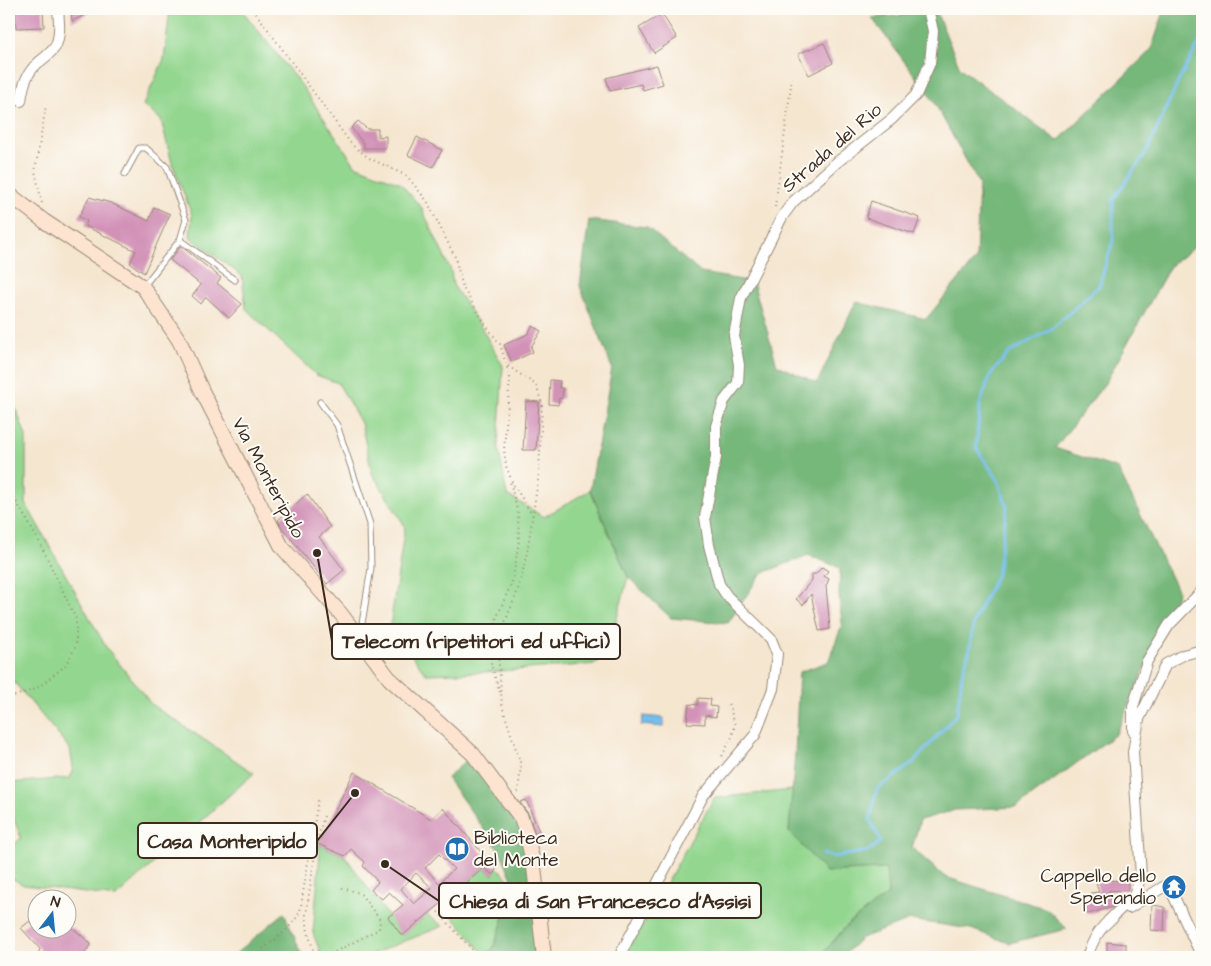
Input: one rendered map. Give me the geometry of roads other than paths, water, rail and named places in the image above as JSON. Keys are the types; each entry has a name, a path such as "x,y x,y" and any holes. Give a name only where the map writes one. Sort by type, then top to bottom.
{"street":[{"path":"21,101 22,89 30,71 56,46 59,30 58,9"},
{"name":"Strada del Rio","path":"619,957 703,796 755,735 773,689 777,654 771,639 727,596 719,584 709,545 705,517 716,457 716,426 724,401 738,383 739,365 734,336 742,298 778,223 793,202 836,163 892,119 916,94 930,63 933,31 928,9"},
{"name":"Via Monteripido","path":"9,194 44,221 143,288 179,340 202,391 282,547 341,614 389,678 473,754 521,818 534,867 544,957"},
{"path":"1087,957 1091,945 1100,930 1134,896 1141,876 1132,707 1147,660 1169,625 1202,591"},
{"path":"1133,752 1139,719 1166,664 1183,655 1202,650"},
{"path":"1108,921 1168,884 1202,957"}],"lane":[{"path":"125,174 139,148 146,148 167,167 186,220 180,240 143,288"},
{"path":"180,240 235,280"},
{"path":"320,402 337,425 370,524 371,568 360,639"}],"water":[{"path":"643,716 664,718 663,727 641,725"}],"waterway":[{"path":"823,854 833,857 869,851 881,841 870,820 877,789 913,763 957,714 962,674 969,652 974,621 997,574 1007,507 997,478 976,448 980,405 990,375 1009,353 1054,327 1099,286 1113,241 1113,200 1147,151 1179,80 1202,38"}],"place":[{"name":"Telecom (ripetitori ed uffici)","path":"317,553"},
{"name":"Casa Monteripido","path":"355,793"},
{"name":"Biblioteca del Monte","path":"457,849"},
{"name":"Chiesa di San Francesco d'Assisi","path":"385,864"},
{"name":"Cappello dello Sperandio","path":"1174,887"}]}
